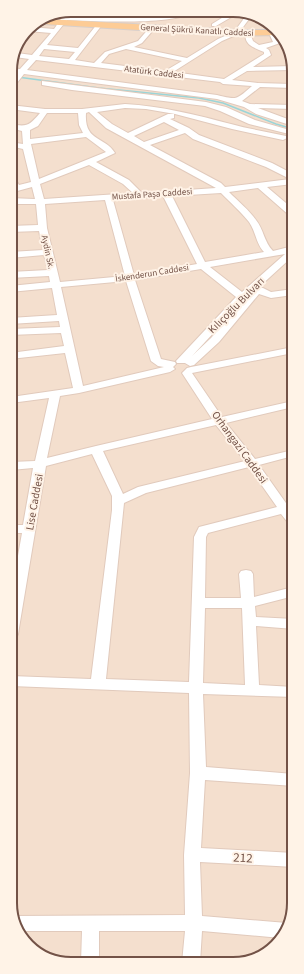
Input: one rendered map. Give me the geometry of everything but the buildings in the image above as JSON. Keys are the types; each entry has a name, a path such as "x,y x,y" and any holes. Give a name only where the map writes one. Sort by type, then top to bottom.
{"main road":[{"name":"General Şükrü Kanatlı Caddesi","path":"53,21 132,23 152,28 248,34 271,33"}],"street":[{"path":"20,78 34,57 66,17"},
{"path":"71,61 81,50 100,22 100,17"},
{"path":"132,23 134,17"},
{"path":"132,23 172,17"},
{"path":"214,25 228,17"},
{"path":"166,74 220,40 236,33 246,19"},
{"path":"95,65 107,53 140,42 152,28"},
{"path":"36,30 56,31"},
{"path":"204,95 224,81 268,55 268,51 249,42 248,34"},
{"path":"31,35 36,35"},
{"path":"261,48 277,43 277,39"},
{"path":"42,47 81,50"},
{"path":"126,47 186,60"},
{"name":"Atatürk Caddesi","path":"20,55 287,90"},
{"path":"248,68 287,68"},
{"path":"20,78 204,95 247,105 264,114 287,122"},
{"path":"20,78 206,104 223,109 252,122 287,131"},
{"path":"236,102 258,86"},
{"path":"247,105 287,107"},
{"path":"17,109 82,112 125,106 176,112 287,140"},
{"path":"17,127 26,129 35,124 46,111"},
{"path":"92,111 109,126 218,185 252,220 259,231 263,246 271,254"},
{"path":"17,189 36,183 111,153 86,135 81,119 82,112"},
{"path":"128,136 165,120 176,112"},
{"path":"165,120 186,130 196,137 269,165 287,174"},
{"name":"Aydin Sk.","path":"26,129 27,144 40,202 43,228 79,390"},
{"path":"144,144 186,130"},
{"path":"17,144 27,144 86,135"},
{"path":"89,162 126,182 141,196"},
{"name":"Mustafa Paşa Caddesi","path":"17,201 40,202 141,196 223,190 287,182"},
{"path":"260,185 287,209"},
{"path":"166,193 202,265 242,297"},
{"path":"108,198 130,278 156,360 162,364 182,367"},
{"path":"17,229 43,228"},
{"name":"İskenderun Caddesi","path":"17,289 130,278 287,251"},
{"path":"17,254 48,252"},
{"name":"Kılıçoğlu Bulvarı","path":"182,367 242,297 287,256"},
{"name":"Kılıçoğlu Bulvarı","path":"182,367 215,340 260,290 287,264"},
{"path":"17,275 53,273"},
{"path":"260,290 265,295 272,296 287,293"},
{"path":"17,321 63,318"},
{"path":"17,332 65,330"},
{"path":"55,397 79,390 182,367 287,347"},
{"path":"17,355 69,349"},
{"path":"17,400 55,397 182,367 287,351"},
{"name":"Orhangazi Caddesi","path":"182,367 219,421 252,463 287,513"},
{"name":"Lise Caddesi","path":"17,579 29,529 40,464 55,397"},
{"path":"17,466 40,464 96,449 287,405"},
{"path":"96,449 118,496 98,684"},
{"path":"118,501 142,490 287,454"},
{"path":"191,957 194,924 192,855 198,772 196,688 200,537 203,530 284,509"},
{"path":"17,529 29,529"},
{"path":"246,574 252,665 252,690"},
{"path":"199,603 247,603 287,593"},
{"path":"249,622 287,624"},
{"path":"17,681 287,692"},
{"path":"198,772 287,779"},
{"name":"212","path":"192,855 287,860"},
{"path":"21,923 194,924 280,930"},
{"path":"90,957 91,924"}],"shaded area":[{"path":"64,17 244,18 260,24 276,38 286,60 287,907 283,924 274,939 260,950 244,956 60,956 44,950 28,936 21,924 18,914 17,67 23,47 35,30 44,24"}],"waterway":[{"path":"17,77 99,88 199,98 223,103 287,127"}]}
